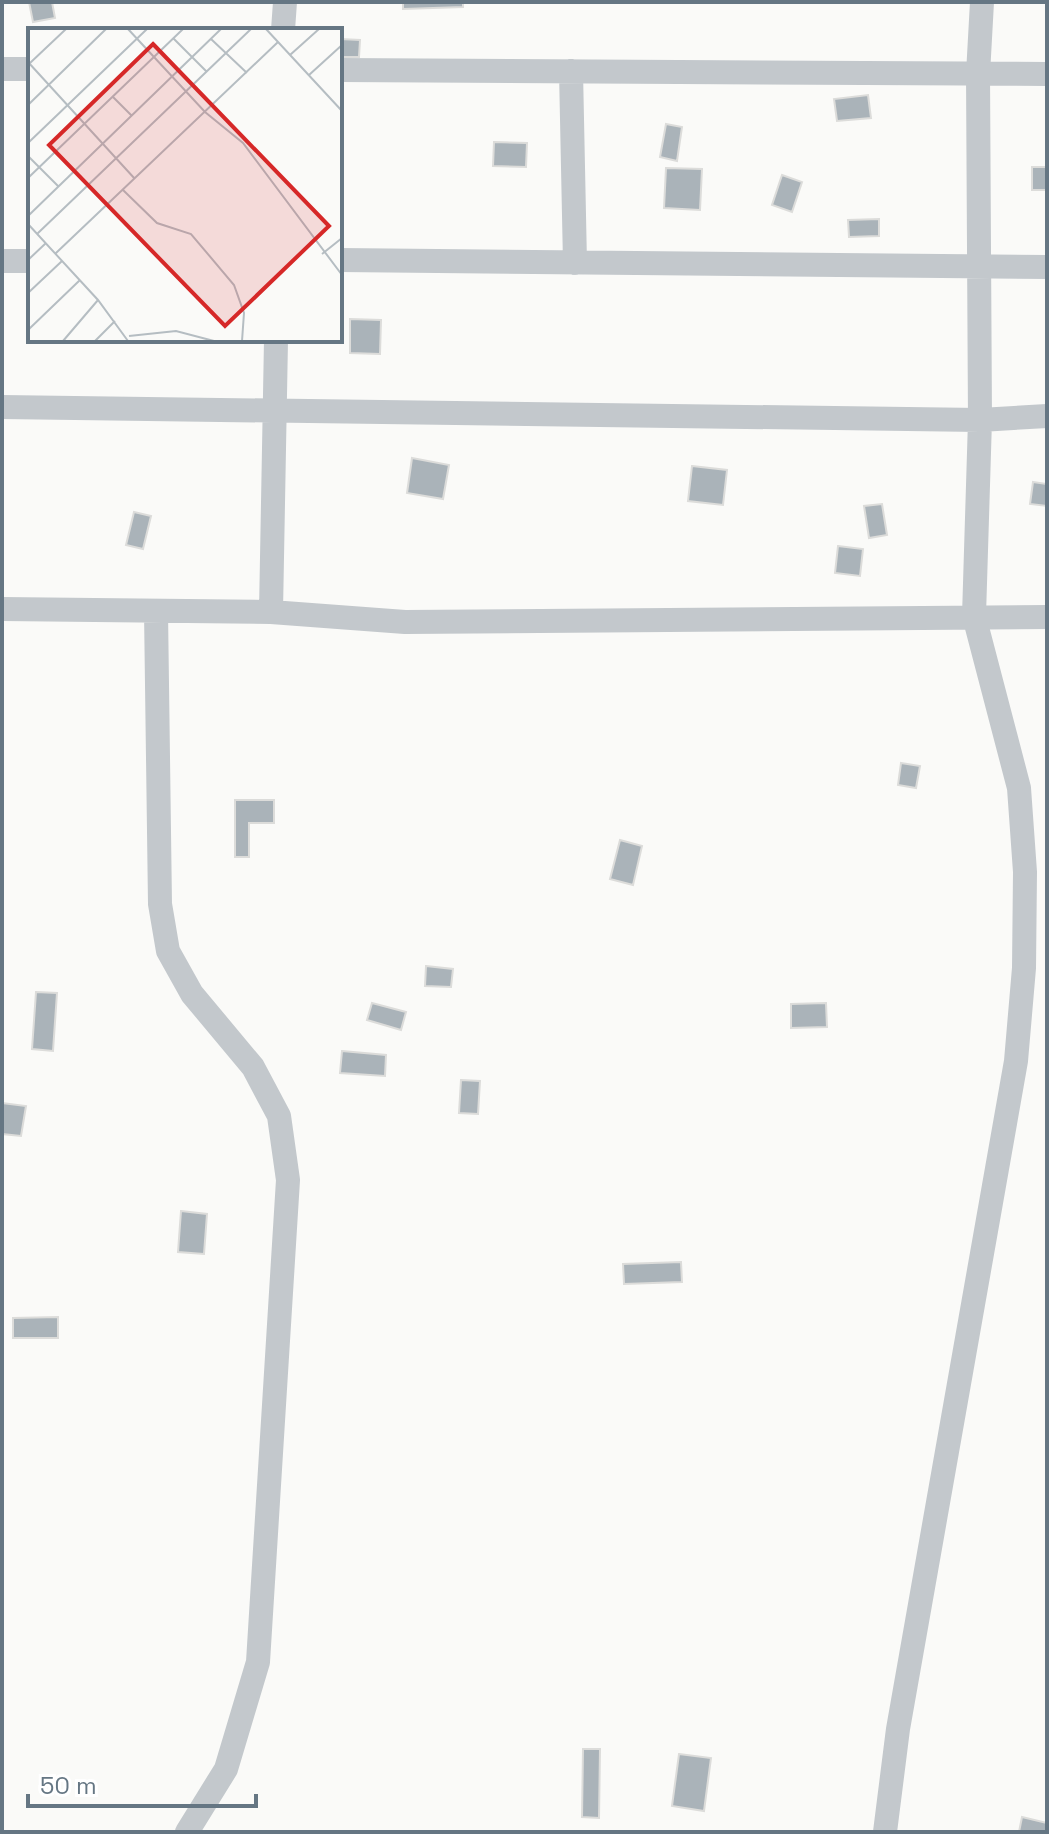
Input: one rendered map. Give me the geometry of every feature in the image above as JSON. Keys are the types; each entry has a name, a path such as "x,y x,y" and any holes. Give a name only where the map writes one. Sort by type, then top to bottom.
{"street":[{"path":"283,28 285,2"},
{"path":"885,1832 898,1729 1016,1061 1024,968 1025,872 1019,788 974,616 980,420 978,74 982,2"},
{"path":"2,69 28,69"},
{"path":"342,70 1047,74"},
{"path":"571,71 575,263"},
{"path":"342,260 1047,267"},
{"path":"2,261 28,261"},
{"path":"271,612 276,342"},
{"path":"2,407 980,420 1047,416"},
{"path":"2,609 271,612 405,622 1047,617"},
{"path":"156,611 160,904 168,951 192,994 253,1067 279,1116 288,1180 258,1662 226,1769 187,1832"}],"building":[{"path":"29,2 52,2 55,18 33,22"},
{"path":"403,2 463,2 463,7 403,9"},
{"path":"342,39 360,40 359,57 342,57"},
{"path":"868,95 871,118 837,121 834,99"},
{"path":"666,124 682,127 677,161 660,157"},
{"path":"494,142 527,143 526,167 493,166"},
{"path":"1032,167 1047,167 1047,190 1032,190"},
{"path":"666,168 702,169 700,210 664,208"},
{"path":"782,175 802,182 792,212 772,205"},
{"path":"879,219 879,236 849,237 848,220"},
{"path":"350,319 381,320 380,354 350,353"},
{"path":"412,458 449,465 443,499 407,493"},
{"path":"692,466 727,470 723,505 688,501"},
{"path":"1033,482 1047,484 1047,506 1030,504"},
{"path":"882,504 887,535 869,538 864,506"},
{"path":"134,512 151,516 143,549 126,545"},
{"path":"838,546 863,549 860,576 835,573"},
{"path":"901,763 920,766 916,788 898,785"},
{"path":"235,800 274,800 274,823 249,823 249,857 235,857"},
{"path":"620,840 642,846 633,885 610,879"},
{"path":"426,966 453,969 451,987 425,986"},
{"path":"36,992 57,993 53,1051 32,1049"},
{"path":"372,1003 406,1012 401,1030 367,1020"},
{"path":"826,1003 827,1027 791,1028 791,1004"},
{"path":"342,1051 386,1055 385,1076 340,1073"},
{"path":"461,1080 480,1081 478,1114 459,1113"},
{"path":"2,1103 26,1106 21,1136 2,1134"},
{"path":"181,1211 207,1214 204,1254 178,1252"},
{"path":"681,1262 682,1282 624,1284 623,1264"},
{"path":"58,1317 58,1338 13,1338 13,1318"},
{"path":"583,1749 600,1749 599,1818 582,1817"},
{"path":"679,1754 711,1758 704,1811 672,1806"},
{"path":"1022,1817 1047,1823 1047,1832 1019,1832"}]}
